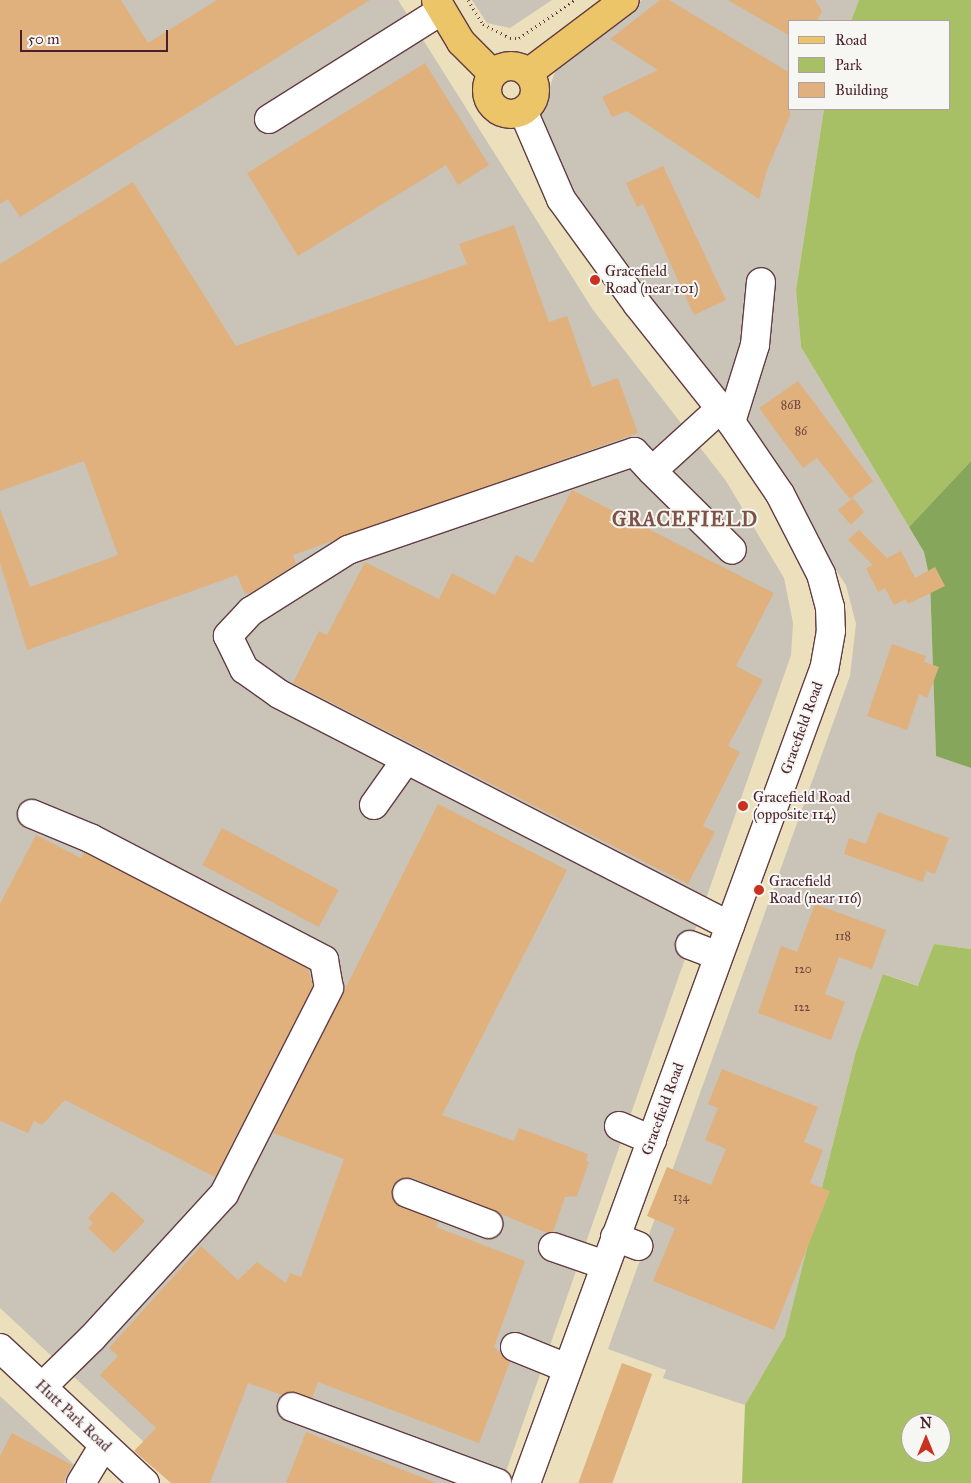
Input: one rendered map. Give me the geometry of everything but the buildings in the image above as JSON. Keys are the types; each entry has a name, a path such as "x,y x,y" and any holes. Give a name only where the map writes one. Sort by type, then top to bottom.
{"main road":[{"path":"528,73 625,0"},
{"path":"439,5 461,42 493,74"},
{"path":"510,66 528,73 535,89 534,97 523,111 507,114 492,106 487,89 493,74 510,66"}],"street":[{"path":"268,119 439,5"},
{"name":"Gracefield Road","path":"523,111 561,199 638,305 757,457 798,526 821,574 830,607 831,631 824,669 652,1140 627,1241 605,1265 526,1483"},
{"path":"652,471 726,415 755,344 761,282"},
{"path":"730,926 279,694 244,669 228,636 251,611 348,550 634,452 732,550"},
{"path":"374,805 406,760"},
{"path":"32,814 99,842 324,960 328,988 230,1185 99,1331 42,1387"},
{"path":"690,944 718,956"},
{"path":"620,1126 652,1140"},
{"path":"407,1192 488,1224"},
{"path":"553,1247 605,1265"},
{"path":"515,1347 567,1368"},
{"name":"Hutt Park Road","path":"1,1352 42,1387 145,1483"},
{"path":"292,1407 497,1483"},
{"path":"81,1483 104,1445"}],"path":[{"path":"468,0 483,24 499,35 519,38 574,0"},
{"path":"543,22 547,26"}],"shaded area":[{"path":"0,0 398,0 593,310 726,481 784,578 793,623 791,655 502,1483 188,1483 0,1308"},
{"path":"472,0 552,0 510,28 487,23"},
{"path":"642,0 859,0 851,20 788,20 788,110 824,110 796,290 801,347 924,552 930,580 936,756 971,768 971,949 934,944 919,986 884,974 856,1051 785,1336 745,1405 663,1378 666,1370 608,1349 850,676 856,624 846,585 798,513 574,209 537,125 555,72 575,42"},
{"path":"0,1396 94,1483 0,1483"}],"green space":[{"path":"859,0 971,0 971,461 909,527 801,347 796,290 824,110 951,110 951,20 851,20"},
{"path":"971,461 971,768 936,756 930,580 924,552 909,527"},
{"path":"934,944 971,949 971,1483 742,1483 745,1405 785,1336 856,1051 883,974 918,986"}],"place":[{"name":"Gracefield Road (near 101)","path":"595,280"},
{"name":"Gracefield Road (opposite 114)","path":"743,806"},
{"name":"Gracefield Road (near 116)","path":"759,890"}],"district":[{"name":"GRACEFIELD","path":"685,519"}]}
